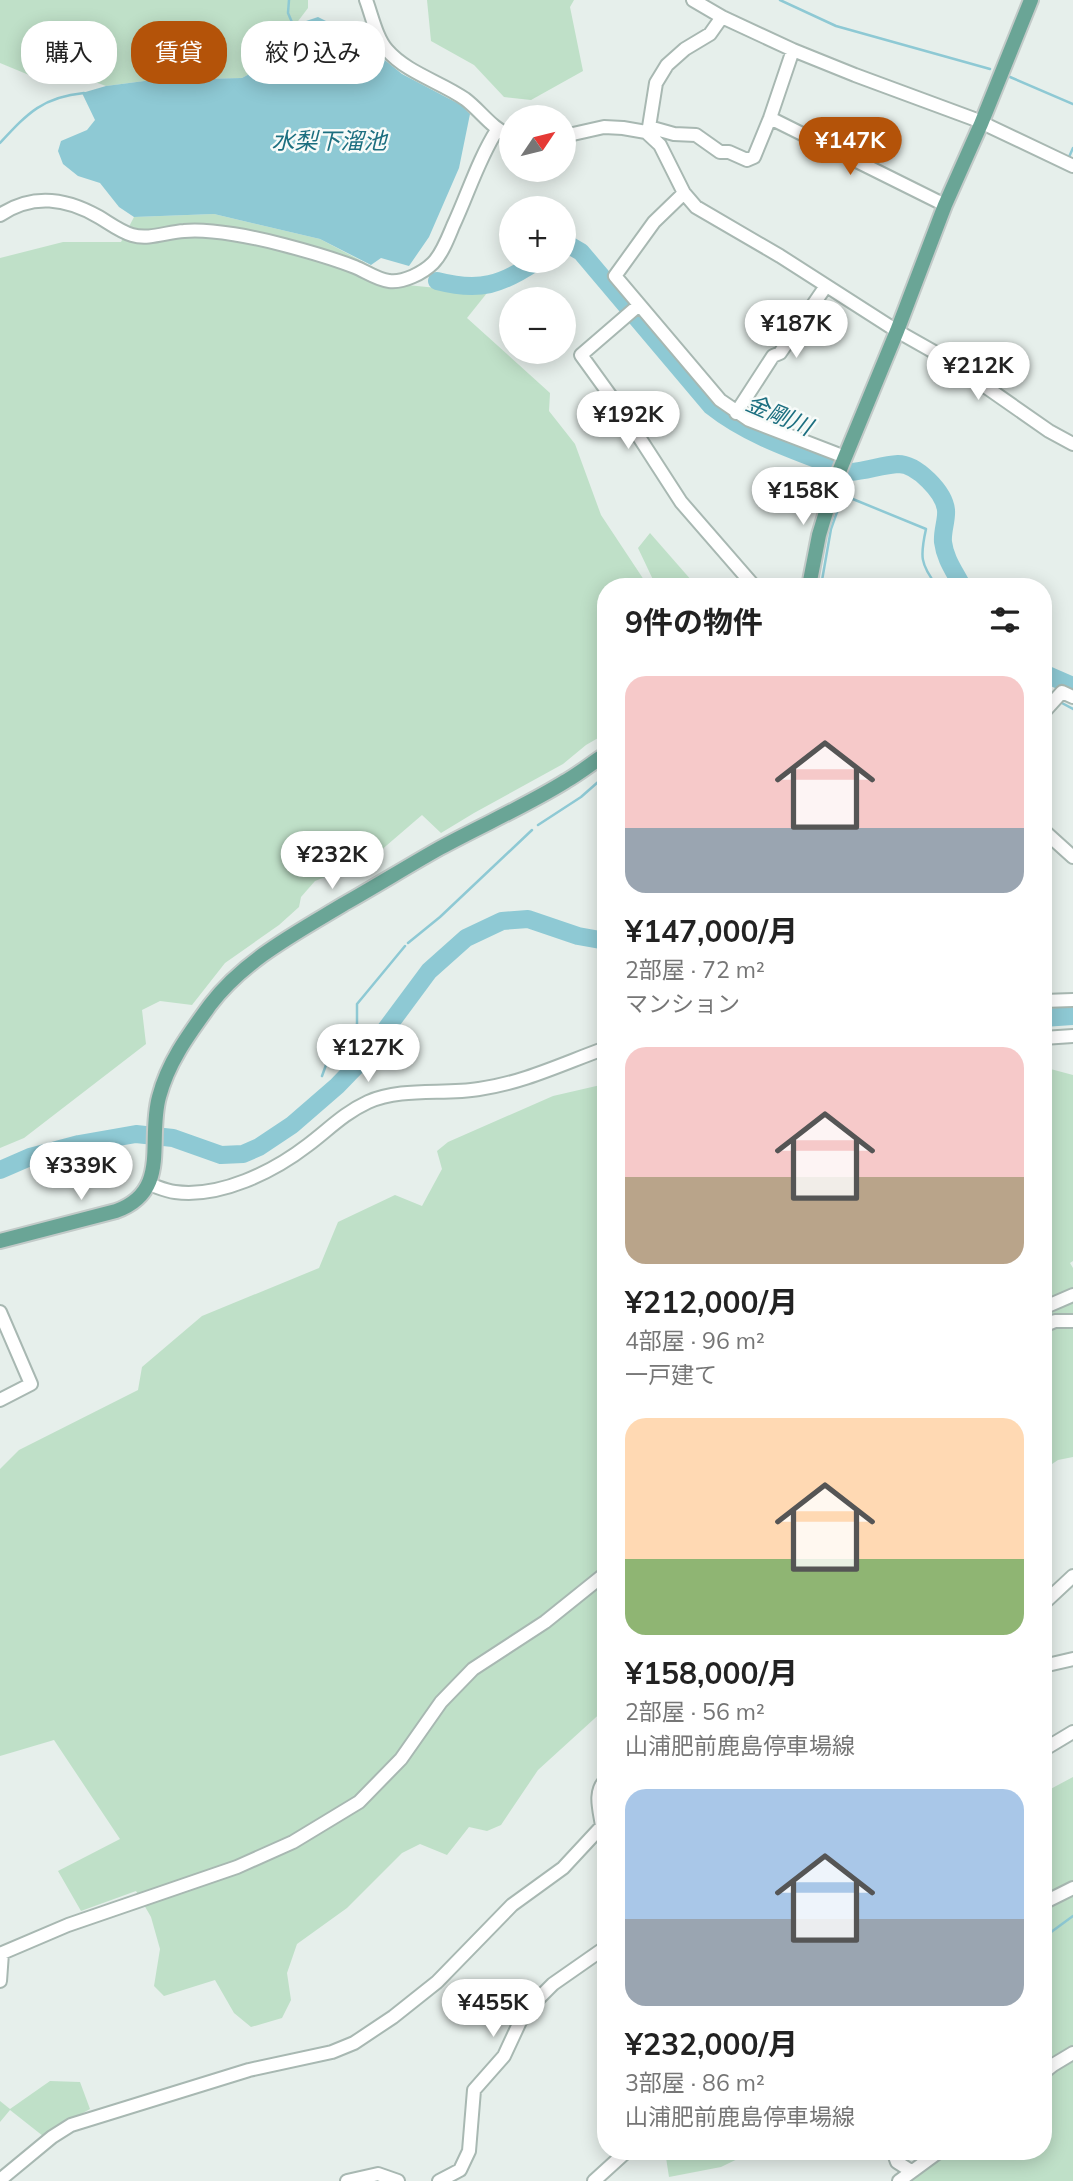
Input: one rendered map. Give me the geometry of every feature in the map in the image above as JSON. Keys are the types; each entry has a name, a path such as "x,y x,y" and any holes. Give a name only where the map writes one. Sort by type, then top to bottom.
{"main road":[{"path":"810,578 818,535 836,479 945,205 981,124 1027,1"},
{"path":"0,1241 131,1206 144,1194 149,1184 155,1152 155,1116 167,1074 180,1047 219,994 254,961 287,938 439,849 567,781 597,760"}],"street":[{"path":"0,215 23,203 58,200 89,211 130,235 147,237 186,230 217,233 282,244 389,281 405,279 419,273 434,263 446,243 486,148 498,130 482,112 463,98 407,66 388,51 366,0"},
{"path":"693,0 722,17 793,50 974,119 1073,166"},
{"path":"722,17 710,34 685,49 667,65 656,83 648,130 667,157 684,193 696,206 943,357 1049,431 1073,444"},
{"path":"576,133 604,127 696,135 720,152 729,152 747,160 754,157 793,50"},
{"path":"770,118 945,205"},
{"path":"684,193 654,222 615,276 720,400 736,413 749,421 845,457"},
{"path":"736,413 773,356 780,353 827,286"},
{"path":"639,305 581,355 628,420 681,502 747,578"},
{"path":"1052,703 1062,692 1073,697"},
{"path":"1052,838 1073,858"},
{"path":"1052,1001 1073,1000"},
{"path":"1052,1037 1073,1036"},
{"path":"149,1184 172,1192 191,1193 217,1189 277,1167 311,1143 343,1115 370,1101 390,1095 479,1089 512,1082 597,1051"},
{"path":"1052,1304 1073,1295"},
{"path":"0,1312 31,1384 0,1400"},
{"path":"1052,1322 1073,1321"},
{"path":"1052,1596 1073,1576"},
{"path":"0,1981 1,1954 68,1926 237,1867 293,1842 359,1801 401,1759 441,1702 473,1669 545,1622 597,1580"},
{"path":"1052,1664 1073,1658"},
{"path":"1052,1745 1073,1732"},
{"path":"0,2180 52,2137 71,2125 236,2074 332,2052 354,2043 393,2017 437,1982 512,1905 563,1868 597,1831"},
{"path":"1052,1898 1073,1888"},
{"path":"439,2181 460,2170 469,2151 474,2090 503,2056 524,2013 553,1984 597,1953"},
{"path":"1052,2065 1073,2053"},
{"path":"594,2181 617,2160"},
{"path":"896,2160 911,2171"},
{"path":"900,2181 927,2160"},
{"path":"347,2181 378,2174 398,2181"}],"green space":[{"path":"0,0 308,0 308,8 298,21 241,21 241,78 227,78 227,21 131,21 131,83 106,86 100,84 117,84 117,21 21,21 21,72 0,63"},
{"path":"427,0 574,0 570,7 583,71 531,100 504,97 474,65 431,41"},
{"path":"214,214 320,239 407,285 487,293 467,318 499,347 499,364 518,364 550,393 549,411 575,444 601,515 643,578 597,578 597,739 563,764 441,833 422,815 372,858 315,881 301,897 299,907 279,925 225,963 192,1005 160,1001 142,1010 146,1044 24,1138 0,1148 0,258 63,242 121,242 134,217"},
{"path":"650,533 689,578 652,578 638,548"},
{"path":"1052,1069 1073,1075 1073,1261 1070,1263 1073,1268 1073,1457 1052,1464"},
{"path":"597,1086 597,1716 538,1770 501,1825 487,1831 469,1827 447,1855 420,1844 402,1853 347,1908 297,1944 287,1973 291,2000 282,2018 251,2027 234,2013 215,1980 164,1996 154,1986 160,1949 151,1917 136,1891 81,1911 58,1871 120,1839 54,1740 0,1756 0,1469 19,1450 138,1390 142,1367 202,1316 319,1268 338,1222 395,1195 422,1206 442,1169 437,1151 448,1142 553,1096"},
{"path":"1073,1777 1073,2181 912,2181 910,2178 935,2160 1052,2160 1052,1788"},
{"path":"50,2081 80,2082 90,2109 43,2136 10,2110 0,2122 0,2101 10,2109"},
{"path":"666,2160 735,2160 721,2167 669,2177"}],"water":[{"name":"水梨下溜池","path":"318,17 326,21 306,21"},
{"name":"水梨下溜池","path":"385,60 402,74 461,105 470,114 459,168 429,237 409,266 381,258 371,265 320,239 214,214 134,217 119,207 100,183 78,176 63,164 58,151 61,141 87,130 95,120 82,93 131,83 227,84 227,78 241,78 241,84 385,84"}],"waterway":[{"path":"289,0 288,13 291,21"},
{"path":"780,0 836,26 990,69"},
{"path":"1010,77 1073,104"},
{"path":"0,143 46,103 84,93"},
{"path":"1073,148 1069,157 1073,159"},
{"name":"金剛川","path":"576,249 711,406 727,417 778,444 850,472 898,464 913,469 928,480 944,503 944,548 958,578"},
{"name":"金剛川","path":"437,281 478,286 501,281 517,273"},
{"path":"822,578 831,529 843,495 926,529 923,559 931,578"},
{"name":"金剛川","path":"1052,677 1073,686"},
{"path":"1060,702 1073,709"},
{"path":"538,825 581,797 597,783"},
{"path":"408,943 440,917 532,830"},
{"path":"0,1170 30,1157 79,1144 136,1134 173,1138 221,1155 243,1154 259,1147 292,1125 337,1086 366,1056 429,971 466,938 502,921 528,919 578,936 597,939"},
{"path":"322,1076 330,1054 357,1024 357,1004 405,946"},
{"path":"1052,1017 1073,1016"},
{"path":"1052,1931 1073,1916"}]}
